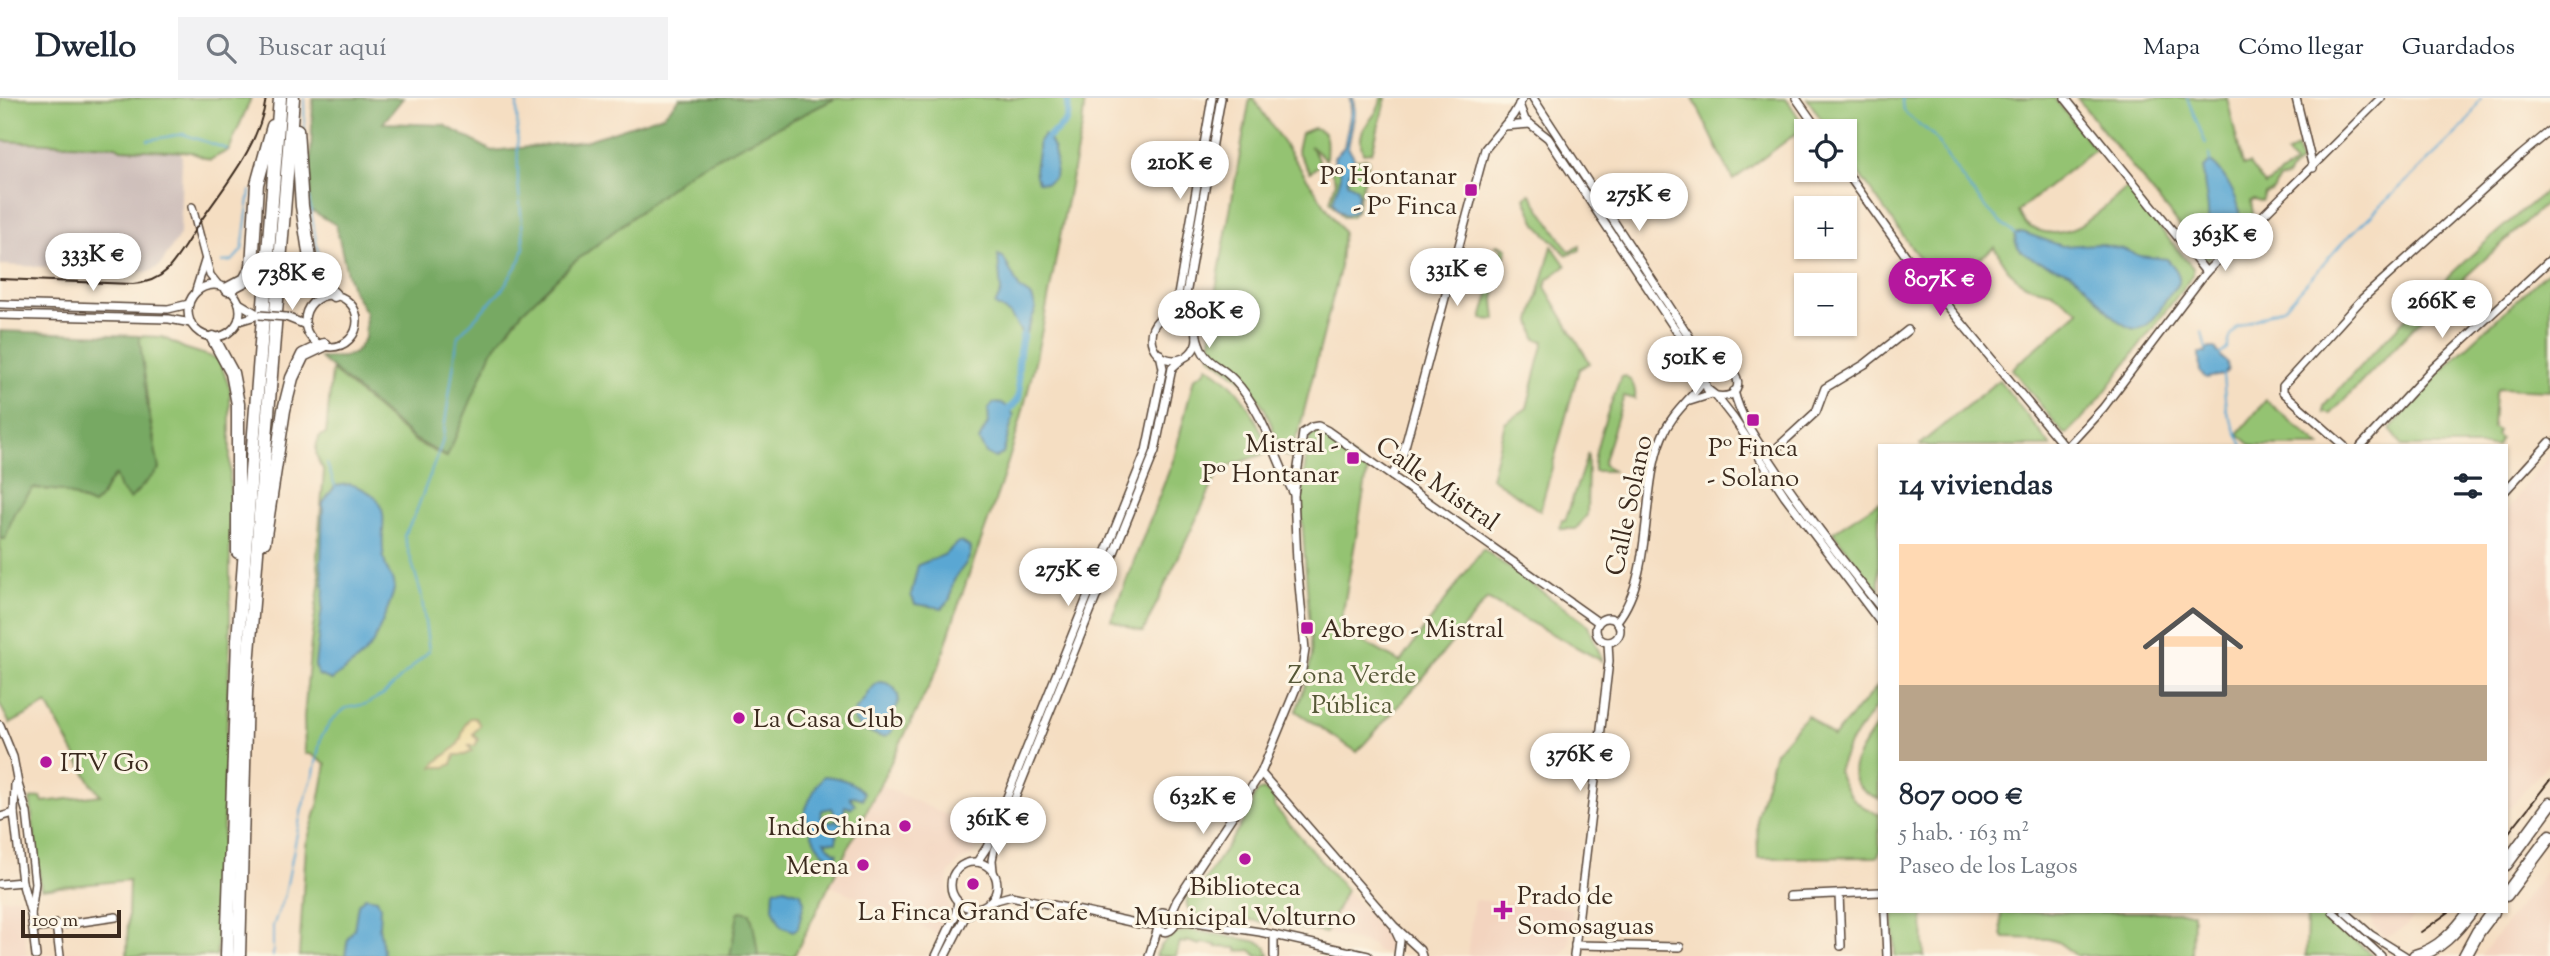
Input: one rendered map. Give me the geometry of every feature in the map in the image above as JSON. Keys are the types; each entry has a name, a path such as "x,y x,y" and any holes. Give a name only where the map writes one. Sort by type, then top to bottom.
{"highway":[{"path":"223,287 245,280 252,267 257,184 279,98"},
{"path":"239,956 248,594 279,98"},
{"path":"226,956 230,897 233,729 295,98"},
{"path":"295,98 302,206 311,265 322,284 334,295"},
{"path":"213,338 232,373 238,404 236,583 248,594"},
{"path":"248,594 289,387 303,355 324,345"},
{"path":"2508,861 2550,804"},
{"path":"2508,892 2550,836"},
{"path":"2426,955 2445,940 2469,913"},
{"path":"2465,956 2492,913"}],"street":[{"path":"977,862 987,847 1146,451 1163,368 1152,334 1155,325 1172,310 1178,295 1212,98"},
{"path":"1171,914 1177,900 1261,774 1290,705 1304,660 1294,495 1254,404 1233,379 1205,358 1195,327 1184,306 1220,98"},
{"path":"1533,98 1696,347 1704,356 1733,368 1737,375 1738,384 1729,395 1714,395 1686,402"},
{"path":"1796,98 1811,119"},
{"path":"2065,98 2206,272"},
{"path":"2297,98 2313,168"},
{"path":"2068,444 2103,408 2206,272 2381,98"},
{"path":"1520,100 1522,114 1548,138 1702,368 1707,388 1734,420 1785,496 1878,619"},
{"path":"1392,476 1403,454 1485,149 1505,126 1520,100"},
{"path":"1505,126 1542,124 1545,118"},
{"path":"2342,444 2283,392 2283,386 2362,299 2550,131"},
{"path":"1853,182 1906,256 2064,444"},
{"path":"192,207 210,275 239,303 259,314 286,317 306,325"},
{"path":"2363,444 2431,370 2550,260"},
{"path":"205,261 188,310 191,323 200,334 213,338 228,334 239,321 259,314"},
{"path":"195,292 201,288 223,287"},
{"path":"334,295 352,305 357,316 356,328 346,342 336,346 324,345 312,338 306,325 307,312 318,299 334,295"},
{"path":"239,303 239,321"},
{"path":"0,304 168,309 189,304"},
{"path":"286,317 307,312"},
{"path":"1166,316 1176,314 1189,319"},
{"path":"0,315 169,319 191,323"},
{"path":"1768,456 1816,412 1825,388 1864,364 1908,330"},
{"path":"989,902 995,894 996,880 992,860 994,850 1155,451 1172,368 1195,346 1197,337"},
{"path":"1160,355 1168,359 1205,358"},
{"path":"1705,379 1707,371 1717,363"},
{"name":"Calle Solano","path":"1617,621 1625,608 1641,556 1657,449 1668,425 1705,379"},
{"path":"1734,391 1741,414 1768,456 1823,535 1878,604"},
{"name":"Calle Mistral","path":"1294,495 1303,433 1318,426 1598,622"},
{"path":"2508,488 2550,442"},
{"path":"1607,617 1617,621 1620,635 1613,642 1598,638 1598,622 1607,617"},
{"path":"1608,642 1609,661 1574,952 1680,947"},
{"path":"0,725 10,748 27,813 35,883 31,914"},
{"path":"16,773 14,813 22,882 31,914 36,956"},
{"path":"1261,774 1394,926 1420,950 1422,956"},
{"path":"0,817 14,813"},
{"path":"981,907 967,907 958,902 951,889 953,875 962,864 977,862 993,871"},
{"path":"996,880 1011,896"},
{"path":"0,884 22,882"},
{"path":"1790,896 1878,892"},
{"path":"1839,894 1841,946"},
{"path":"945,956 965,917 989,902 1011,896 1157,926 1166,932"},
{"path":"936,956 956,916 958,902"},
{"path":"1885,913 1887,956"},
{"path":"2334,913 2381,956"},
{"path":"2345,913 2371,935 2405,956"},
{"path":"1160,914 1171,914 1175,922 1173,928 1166,932 1150,953 1157,926 1156,919 1160,914"},
{"path":"33,929 116,917"},
{"path":"1175,922 1188,920 1274,935 1368,956"},
{"path":"56,924 60,956"},
{"path":"1394,926 1400,941 1399,955"},
{"path":"1274,935 1274,956"},
{"path":"1399,955 1403,947 1414,945"}],"shaded area":[{"path":"0,141 180,152 180,235 160,266 149,272 0,265"},
{"path":"2550,454 2550,761 2508,810 2508,508"},
{"path":"878,784 985,832 973,855 959,862 949,873 947,885 950,909 938,934 829,885"},
{"path":"2550,865 2550,956 2481,956"},
{"path":"1346,890 1382,930 1394,938 1396,945 1392,951 1377,952 1373,945 1326,933"},
{"path":"20,897 27,956 0,956 0,899"},
{"path":"1474,900 1573,908 1569,946 1561,956 1467,956"},
{"path":"2369,913 2418,913 2404,928 2385,938 2374,927"}],"green space":[{"path":"0,98 251,98 229,150 210,160 190,152 0,141"},
{"path":"313,98 403,98 383,123 444,125 492,151 585,141 664,115 680,98 836,98 694,169 573,263 522,312 492,351 447,457 414,439 320,358 343,357 355,353 365,338 366,313 347,274 336,225 309,209"},
{"path":"836,98 1085,98 1082,127 1032,375 1004,474 940,664 794,956 299,956 306,845 319,802 326,764 310,754 305,754 304,717 320,580 317,556 324,471 317,458 316,449 320,436 326,434 332,370 417,443 446,457 492,351 522,312 564,270 694,169"},
{"path":"1250,98 1253,98 1343,232 1339,273 1300,427 1289,457 1284,455 1264,407 1248,385 1210,356 1213,306"},
{"path":"1381,98 1386,98 1372,152 1363,153 1361,135 1376,112"},
{"path":"1693,98 1786,98 1800,119 1794,119 1794,135 1733,180"},
{"path":"1807,98 2054,98 2095,149 2018,211 2023,221 2037,230 2063,232 2086,222 2127,188 2193,268 2193,275 2094,406 2067,434 2063,433 2012,369 2079,311 2052,292 2020,281 2009,271 1994,247 1943,288 1857,171 1857,119 1821,119"},
{"path":"2077,98 2227,98 2243,166 2249,164 2265,185 2294,164 2287,154 2297,147 2300,163 2287,177 2278,180 2273,191 2265,193 2262,201 2251,201 2253,214 2207,260"},
{"path":"1313,128 1319,129 1325,135 1326,160 1310,146 1321,164 1310,172 1297,151 1301,133"},
{"path":"1355,160 1369,160 1356,212 1350,217 1343,217 1330,201 1336,181 1329,167 1335,164 1340,168 1339,185 1354,212 1358,195 1347,183"},
{"path":"2550,188 2550,200 2443,297 2331,414 2324,413 2324,406 2405,319 2490,238"},
{"path":"1529,194 1569,251 1580,246 1580,250 1567,255 1536,224 1525,198"},
{"path":"1498,244 1507,248 1494,299 1496,320 1482,319 1502,248 1496,246"},
{"path":"1552,246 1566,266 1548,279 1545,287 1590,363 1579,369 1540,511 1491,478 1505,423 1527,408 1544,341 1536,339 1531,321"},
{"path":"2550,269 2550,390 2498,388 2495,394 2493,428 2498,431 2498,444 2401,444 2390,429 2437,375"},
{"path":"0,331 139,336 147,405 159,469 130,499 120,489 115,475 93,505 62,491 33,488 14,513 5,539 0,539"},
{"path":"139,336 162,337 184,348 219,359 230,389 230,640 220,915 216,956 127,956 129,880 41,889 30,799 41,797 43,802 101,795 92,785 47,704 10,724 0,705 0,539 5,539 14,513 33,488 62,491 93,505 117,474 155,443"},
{"path":"1207,366 1238,392 1259,426 1270,452 1220,469 1143,632 1111,620 1174,458 1194,378 1204,372"},
{"path":"1625,376 1633,386 1635,399 1624,396 1603,464 1612,471 1594,471 1596,450 1604,424 1621,377"},
{"path":"1999,380 2049,444 1920,444"},
{"path":"2266,400 2318,444 2250,444 2238,434"},
{"name":"Zona Verde Pública","path":"1320,433 1368,468 1340,629 1400,662 1483,549 1588,625 1602,661 1487,599 1417,685 1357,752 1296,711 1312,655 1301,505 1307,447 1311,435"},
{"path":"1588,453 1587,515 1576,529 1562,529 1562,520 1565,521"},
{"path":"1878,503 1878,591 1833,532"},
{"path":"1877,687 1877,705 1848,746 1838,771 1853,798 1878,814 1877,857 1758,858 1757,816 1775,752 1807,715 1833,737"},
{"path":"1878,724 1878,798 1857,783 1853,774 1858,755"},
{"path":"1264,790 1274,799 1274,806 1346,890 1326,933 1211,913 1196,915 1188,907 1188,896 1201,886 1252,808 1254,796"},
{"path":"741,911 750,913 758,956 730,956 738,914"},
{"path":"1893,913 1923,913 1924,956 1895,956"},
{"path":"2001,913 2193,913 2192,956 2077,956 2058,942 2048,939 2004,938"},
{"path":"2307,913 2324,913 2373,956 2306,956"},
{"path":"1192,930 1259,942 1265,946 1270,956 1257,956 1251,950 1237,951 1237,948 1200,945 1187,941 1180,942 1176,956 1156,956 1170,937"}],"sand":[{"path":"470,718 475,718 480,725 473,734 478,740 475,746 469,746 472,751 465,755 455,755 452,764 445,767 433,767 458,744"}],"water":[{"path":"1350,98 1353,98 1355,112 1348,148 1354,161 1347,183 1357,188 1358,195 1354,212 1345,215 1337,209 1333,201 1341,177 1334,157 1344,147 1351,111"},
{"path":"1044,135 1051,143 1056,160 1055,177 1047,183 1038,182 1035,172 1038,142"},
{"path":"2210,162 2225,177 2239,209 2233,226 2215,243 2210,241 2208,234 2204,180 2204,168"},
{"path":"2022,232 2062,246 2098,244 2140,256 2167,259 2174,266 2179,282 2149,323 2138,329 2131,328 2114,318 2072,274 2021,251 2015,234"},
{"path":"998,255 1003,257 1020,289 1032,297 1036,309 1024,337 1010,314 995,305 1001,292"},
{"path":"2210,348 2215,348 2227,362 2228,370 2223,375 2206,378 2200,372 2199,353 2206,353"},
{"path":"993,403 1004,404 1014,415 1003,454 995,458 986,453 979,441 988,424 988,410"},
{"path":"350,484 376,498 381,507 385,563 394,589 371,646 332,680 318,675 315,665 324,589 321,563 323,503 335,486"},
{"path":"958,542 971,548 967,562 955,578 949,601 942,608 915,604 911,595 918,565 944,555"},
{"path":"879,682 893,687 899,700 893,713 892,731 882,737 863,730 854,721 855,710"},
{"path":"824,776 846,780 864,793 863,799 850,797 855,805 851,808 845,806 844,811 848,814 844,821 836,817 832,808 822,810 821,816 825,821 835,820 843,824 839,832 833,830 837,836 836,842 824,841 837,853 836,857 831,858 820,849 804,814"},
{"path":"784,888 801,893 804,902 798,928 793,931 781,926 773,908 774,890"},
{"path":"365,897 377,899 380,906 379,927 384,956 345,956 348,938 354,929 358,904"}],"waterway":[{"path":"304,98 305,157"},
{"path":"273,956 273,926 285,894 302,808 314,773 321,737 332,720 346,708 366,704 384,694 429,651 421,593 404,536 442,443 458,336 501,291 521,259 524,247 518,181 517,98"},
{"path":"1048,137 1059,129 1067,118 1067,98"},
{"path":"1902,98 1905,111 1932,134 1971,190 2015,234"},
{"path":"2187,98 2206,144"},
{"path":"2219,355 2227,349 2237,327 2285,307 2341,244 2466,124 2481,98"},
{"path":"148,140 183,134 227,149"},
{"path":"2209,153 2210,162"},
{"path":"306,183 321,269"},
{"path":"222,262 232,261 242,250 250,191"},
{"path":"2213,254 2215,243"},
{"path":"2202,332 2206,350"},
{"path":"1009,409 1019,397 1018,365 1023,335"},
{"path":"2223,375 2226,410 2242,444"},
{"path":"327,464 335,486"}],"tram line":[{"path":"0,279 133,284 160,276 176,260 240,165 256,133 266,98"},
{"path":"2508,833 2550,780"},
{"path":"2421,932 2448,913"}],"place":[{"name":"Pº Hontanar - Pº Finca","path":"1471,190"},
{"name":"Pº Finca - Solano","path":"1753,420"},
{"name":"Mistral - Pº Hontanar","path":"1353,458"},
{"name":"Abrego - Mistral","path":"1307,628"},
{"name":"La Casa Club","path":"739,718"},
{"name":"ITV Go","path":"46,762"},
{"name":"IndoChina","path":"905,826"},
{"name":"Biblioteca Municipal Volturno","path":"1245,859"},
{"name":"Mena","path":"863,865"},
{"name":"La Finca Grand Cafe","path":"973,884"},
{"name":"Prado de Somosaguas","path":"1503,910"}]}
